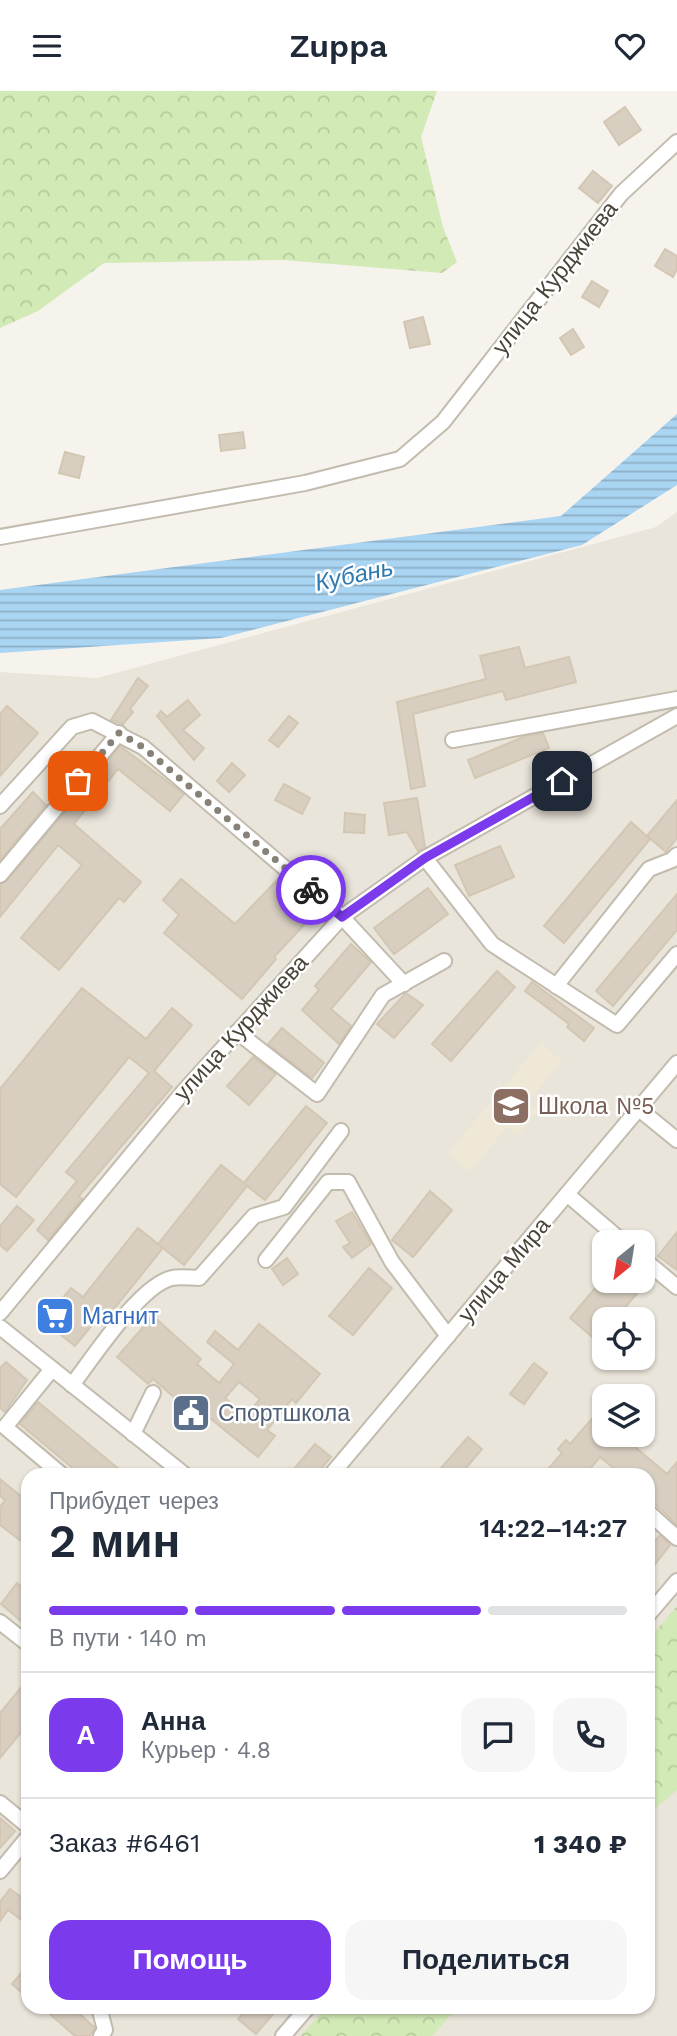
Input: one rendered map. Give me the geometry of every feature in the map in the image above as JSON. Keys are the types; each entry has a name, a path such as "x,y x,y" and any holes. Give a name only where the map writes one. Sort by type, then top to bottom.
{"street":[{"name":"улица Курджиева","path":"0,537 305,484 400,459 443,422 621,194 677,142"},
{"path":"453,740 677,699"},
{"name":"улица Курджиева","path":"0,1313 184,1091 342,917 425,858 677,716"},
{"path":"0,806 72,727 92,721 143,747 342,917 404,984"},
{"path":"0,875 119,733"},
{"path":"556,986 649,869 672,860 677,855"},
{"path":"425,858 492,944 617,1025 677,954"},
{"path":"237,1032 317,1094 383,995 444,961"},
{"name":"улица Мира","path":"337,1468 677,1063"},
{"path":"639,1109 677,1140"},
{"path":"72,1385 128,1312 147,1293 171,1277 199,1278 254,1216 284,1207 341,1131"},
{"path":"265,1260 328,1182 348,1182 392,1262 448,1336"},
{"path":"568,1195 609,1230"},
{"path":"655,1269 677,1287"},
{"path":"0,1327 176,1468"},
{"path":"52,1369 5,1427 54,1468"},
{"path":"133,1434 153,1393"},
{"path":"655,1518 677,1538"},
{"path":"655,1603 677,1581"},
{"path":"0,1622 21,1638"},
{"path":"0,1803 21,1820"},
{"path":"0,1871 21,1846"},
{"path":"101,2014 106,2031 101,2036"},
{"path":"283,2036 301,2014"}],"shaded area":[{"path":"677,512 677,2036 0,2036 0,672 97,678 656,527"},
{"name":"Школа №5","path":"541,1043 562,1061 528,1101 538,1110 518,1135 507,1127 470,1171 448,1153"}],"green space":[{"path":"0,91 437,91 421,137 443,227 457,262 442,273 283,260 104,263 38,311 0,328"},
{"path":"677,1606 677,1790 655,1809 655,1632"},
{"path":"321,2014 452,2014 432,2036 301,2036"}],"water":[{"name":"Кубань","path":"677,414 677,485 582,545 221,638 0,653 0,590 561,516"}],"building":[{"path":"625,107 641,130 619,145 604,122"},
{"path":"593,171 612,186 598,203 579,188"},
{"path":"665,249 677,256 677,269 673,277 655,266"},
{"path":"592,281 608,291 599,307 582,297"},
{"path":"423,317 430,344 410,348 404,322"},
{"path":"573,329 584,347 571,355 560,338"},
{"path":"243,432 245,448 221,451 219,435"},
{"path":"65,452 84,457 79,478 59,473"},
{"path":"519,647 525,668 569,657 576,682 506,700 503,691 413,714 425,786 411,789 397,702 486,679 480,656"},
{"path":"138,678 148,686 130,709 133,712 123,724 111,720"},
{"path":"188,700 200,715 183,730 204,748 194,760 157,716 161,711 167,717"},
{"path":"7,706 38,733 0,776 0,714"},
{"path":"289,716 298,723 278,747 269,740"},
{"path":"543,733 549,748 475,778 468,760 526,736"},
{"path":"120,746 184,794 170,811 118,769 74,824 141,882 124,902 119,898 59,970 21,938 82,865 58,845 0,917 0,884 7,881"},
{"path":"232,763 245,775 229,792 217,781"},
{"path":"284,784 310,798 302,814 275,800"},
{"path":"33,792 46,805 0,860 0,829"},
{"path":"417,798 425,847 418,851 407,832 389,835 384,803"},
{"path":"677,800 677,838 666,852 647,836"},
{"path":"345,813 365,815 364,833 344,832"},
{"path":"631,822 650,839 564,943 544,926"},
{"path":"500,846 514,877 469,896 455,865"},
{"path":"280,877 317,911 274,957 276,959 242,999 164,933 179,915 163,900 181,879 235,924"},
{"path":"428,888 448,914 394,954 374,928"},
{"path":"677,894 677,930 613,1006 596,991"},
{"path":"351,944 371,962 331,1009 351,1026 339,1044 302,1010 319,990 315,986"},
{"path":"497,971 515,987 451,1061 432,1044"},
{"path":"532,982 594,1028 584,1041 567,1027 569,1024 525,991"},
{"path":"82,988 146,1039 172,1008 192,1025 154,1071 172,1087 79,1196 82,1199 48,1240 37,1230 77,1181 66,1172 149,1073 129,1057 16,1197 0,1184 0,1089"},
{"path":"406,993 423,1005 394,1038 377,1024"},
{"path":"282,1028 324,1063 312,1078 268,1044"},
{"path":"253,1057 276,1074 249,1105 227,1086"},
{"path":"306,1106 327,1123 265,1200 247,1186 184,1265 158,1244 221,1165 244,1183"},
{"path":"430,1191 452,1210 413,1257 392,1240"},
{"path":"17,1206 34,1220 7,1251 0,1245 0,1226"},
{"path":"352,1212 371,1244 352,1258 343,1247 350,1243 336,1221"},
{"path":"138,1228 163,1248 101,1325 96,1320 75,1346 43,1321 71,1288 83,1297"},
{"path":"677,1232 677,1270 658,1256"},
{"path":"287,1258 298,1274 283,1285 272,1269"},
{"path":"369,1268 392,1288 353,1335 329,1316"},
{"path":"592,1292 638,1293 625,1307 592,1307 592,1337 570,1318"},
{"path":"153,1316 201,1359 197,1364 219,1383 234,1364 207,1342 215,1331 238,1350 259,1324 320,1374 296,1403 292,1399 267,1430 275,1436 258,1457 206,1415 198,1425 194,1422 190,1428 179,1419 184,1413 178,1409 182,1404 153,1379 148,1384 117,1357","holes":["239,1382 260,1399 246,1416 225,1398"]},
{"path":"6,1362 27,1380 5,1412 0,1408 0,1368"},
{"path":"534,1363 547,1373 524,1404 510,1394"},
{"path":"38,1402 118,1468 73,1468 20,1424"},
{"path":"592,1419 592,1447 635,1447 667,1474 677,1462 677,1525 655,1504 655,1468 613,1468 600,1457 591,1468 549,1468 562,1453 558,1449 566,1440 570,1444"},
{"path":"468,1437 482,1449 466,1468 441,1468"},
{"path":"315,1444 331,1457 322,1468 295,1468"},
{"path":"0,1479 21,1496 20,1540 0,1525 0,1507 5,1500 0,1496"},
{"path":"660,1535 670,1545 655,1564 655,1541"},
{"path":"17,1583 21,1586 21,1621 1,1604"},
{"path":"21,1688 21,1732 0,1758 0,1713"},
{"path":"0,1818 15,1831 0,1848"},
{"path":"10,1889 21,1897 21,1920 8,1910 0,1921 0,1902"},
{"path":"21,1973 21,1992 12,1984"},
{"path":"50,2014 80,2014 95,2028 90,2036 75,2036"},
{"path":"242,2014 273,2014 256,2034 238,2019"}],"way so far":[{"path":"78,781 119,733 143,747 311,890"}],"place":[{"name":"Школа №5","path":"511,1106"},
{"name":"Магнит","path":"55,1316"},
{"name":"Спортшкола","path":"191,1413"}],"route":[{"path":"311,890 342,917 425,858 562,781"}]}
